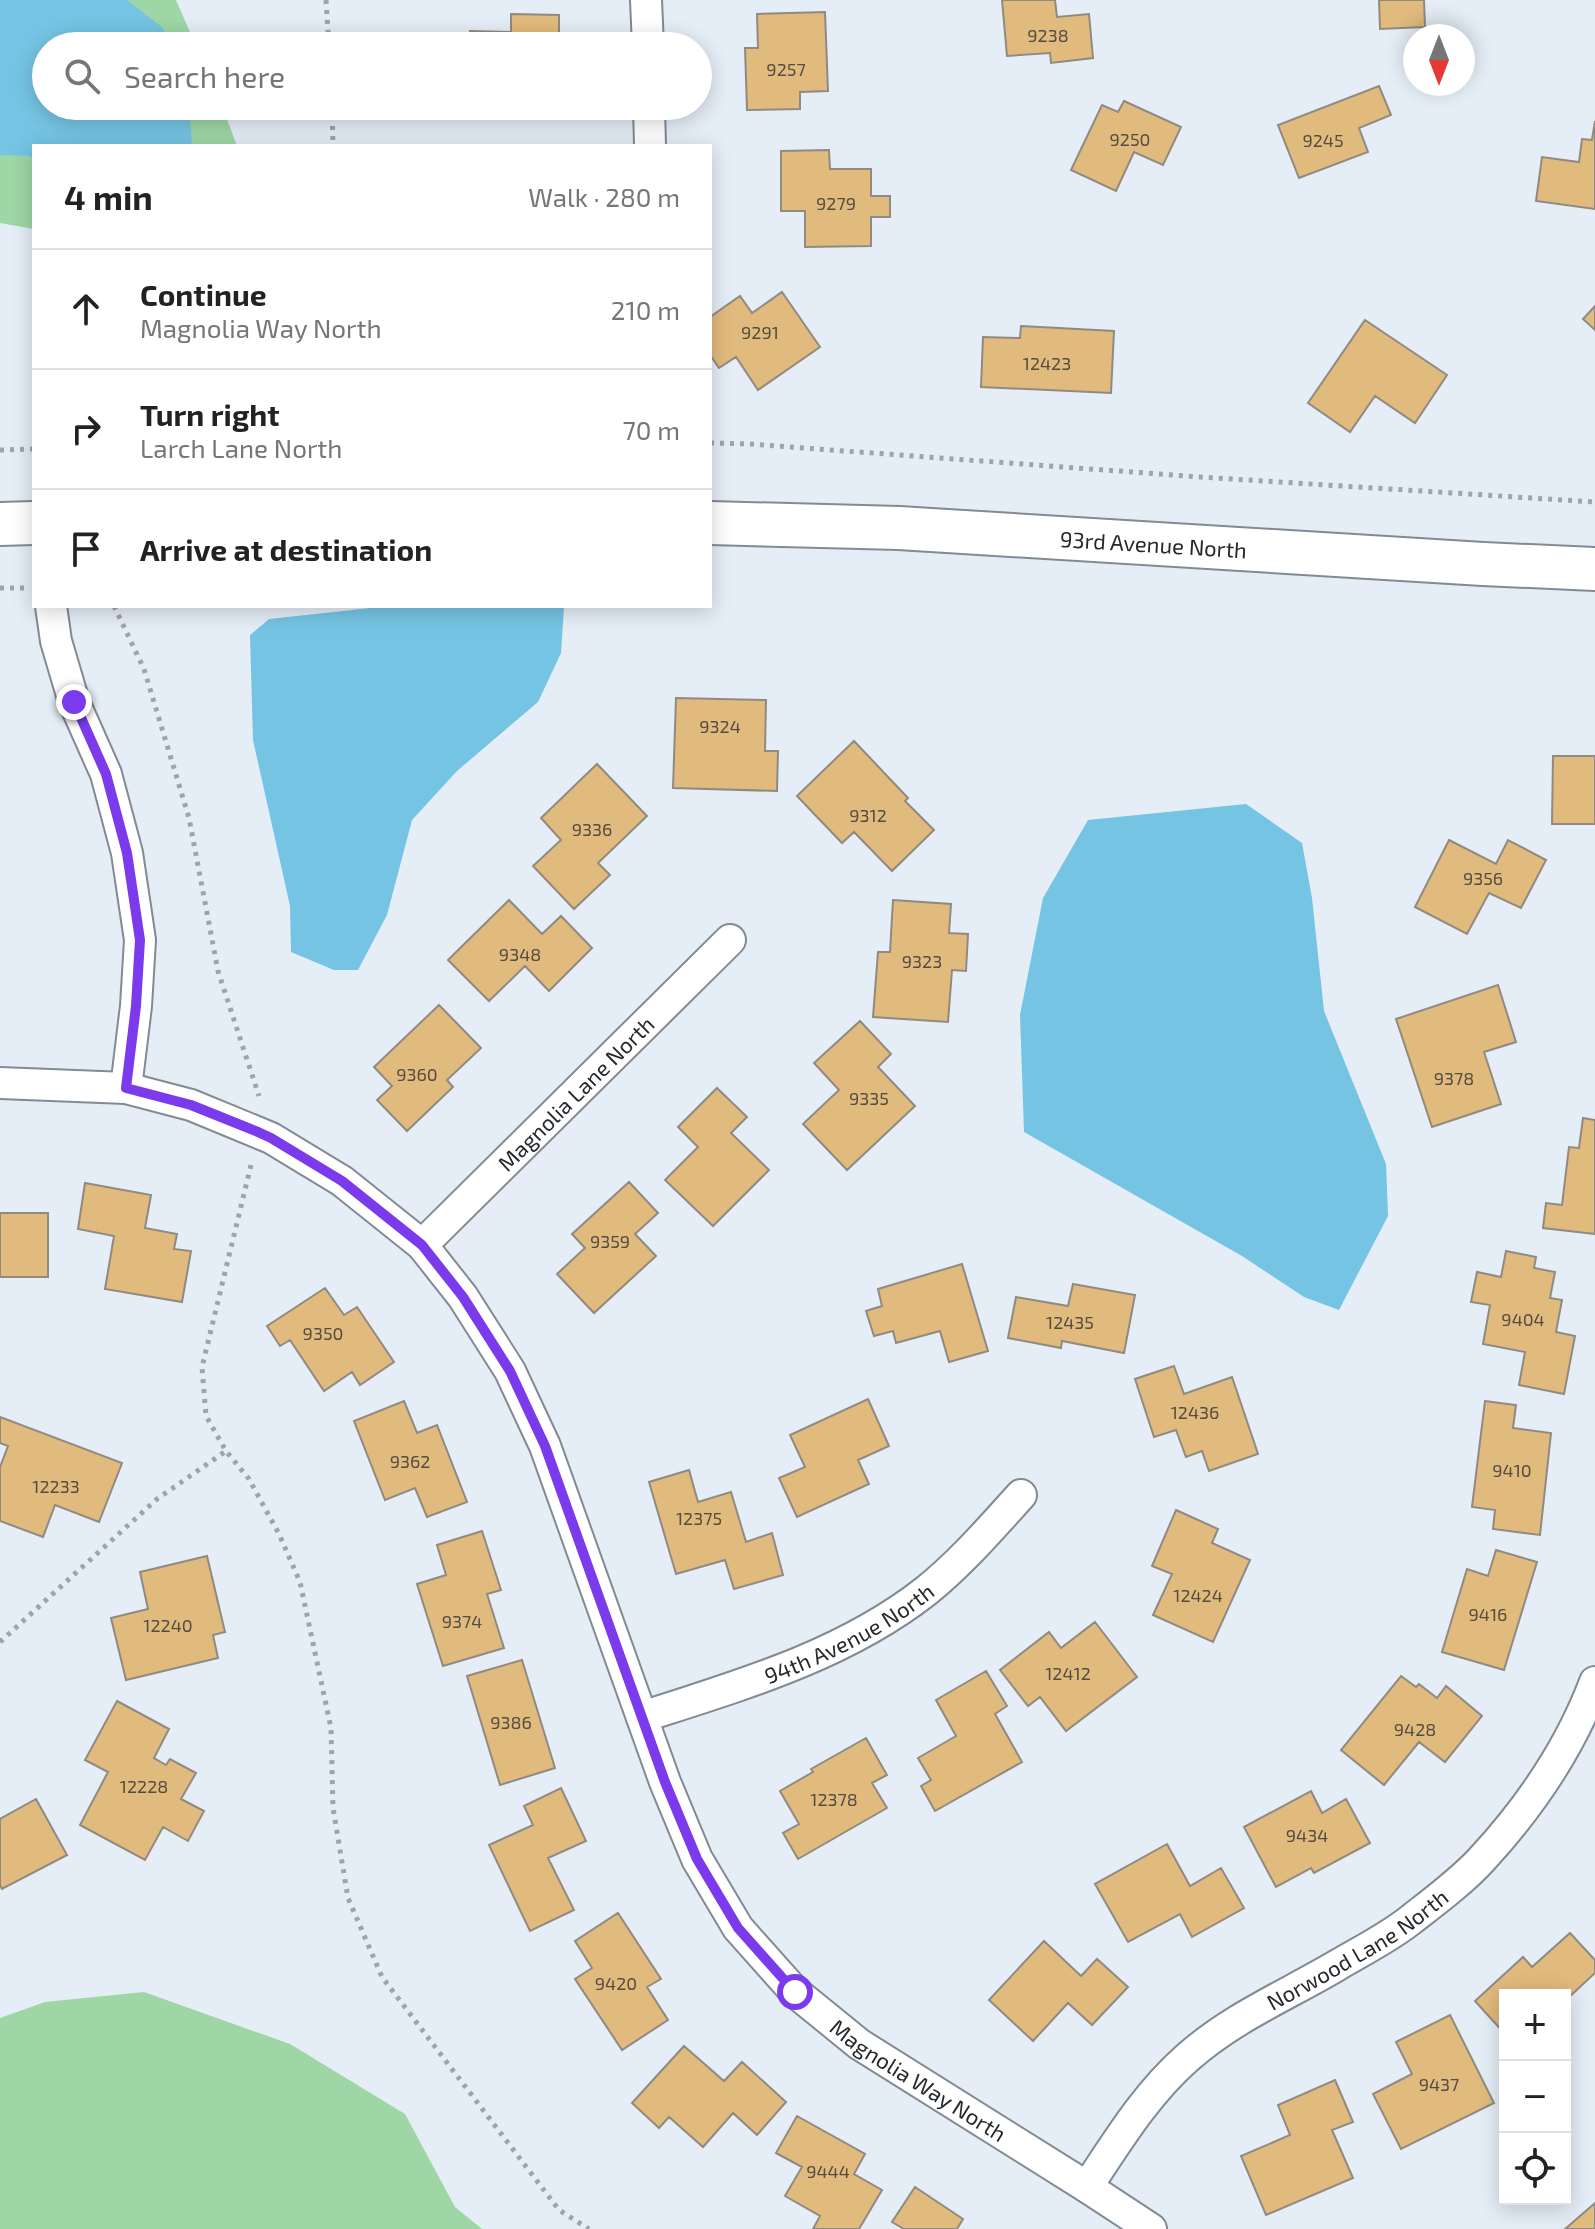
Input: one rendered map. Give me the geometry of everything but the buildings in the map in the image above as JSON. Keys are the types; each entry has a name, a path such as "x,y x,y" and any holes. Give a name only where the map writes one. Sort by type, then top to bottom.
{"street":[{"path":"646,0 647,32"},
{"path":"649,120 650,144"},
{"path":"0,524 32,523"},
{"name":"93rd Avenue North","path":"712,523 899,528 1595,569"},
{"path":"51,608 56,641 74,702 106,774 127,853 140,940 126,1088"},
{"name":"Magnolia Lane North","path":"422,1245 730,940"},
{"name":"Magnolia Way North","path":"0,1083 126,1088 191,1105 271,1138 342,1181 422,1245 463,1297 510,1371 545,1446 665,1782 697,1859 738,1928 795,1992 859,2044 1151,2229"},
{"name":"94th Avenue North","path":"642,1717 781,1671 858,1637 926,1591 971,1549 1021,1495"},
{"name":"Norwood Lane North","path":"1087,2187 1126,2128 1185,2059 1235,2021 1333,1968 1411,1920 1481,1861 1536,1794 1581,1717 1595,1682"}],"path":[{"path":"326,0 328,32"},
{"path":"332,120 333,144"},
{"path":"712,443 1595,502"},
{"path":"0,450 32,449"},
{"path":"0,588 32,588"},
{"path":"115,608 144,669 189,818 218,971 259,1097"},
{"path":"251,1164 202,1367 206,1416 226,1451 249,1479 279,1534 300,1582 331,1728 333,1808 348,1898 382,1977 559,2210 589,2229"},
{"path":"0,1642 157,1499 226,1451"}],"green space":[{"path":"0,0 176,0 190,32 32,32 32,120 227,120 236,144 32,144 32,229 0,223"},
{"path":"144,1992 290,2044 405,2114 455,2207 482,2229 0,2229 0,2018 45,2002"}],"water":[{"path":"0,0 127,0 163,28 165,32 32,32 32,120 190,120 192,144 32,144 32,158 0,155"},
{"path":"371,608 564,608 561,653 538,702 457,771 412,820 387,915 358,970 334,970 291,952 290,906 253,740 250,635 269,619"},
{"path":"1246,804 1302,843 1312,898 1324,1011 1386,1164 1388,1216 1339,1310 1304,1297 1242,1256 1024,1132 1020,1015 1043,898 1088,820"}],"route":[{"path":"74,702 106,774 127,853 140,940 126,1088 191,1105 258,1132 342,1181 422,1245 463,1297 510,1371 545,1446 665,1782 697,1859 738,1928 795,1992"}]}
